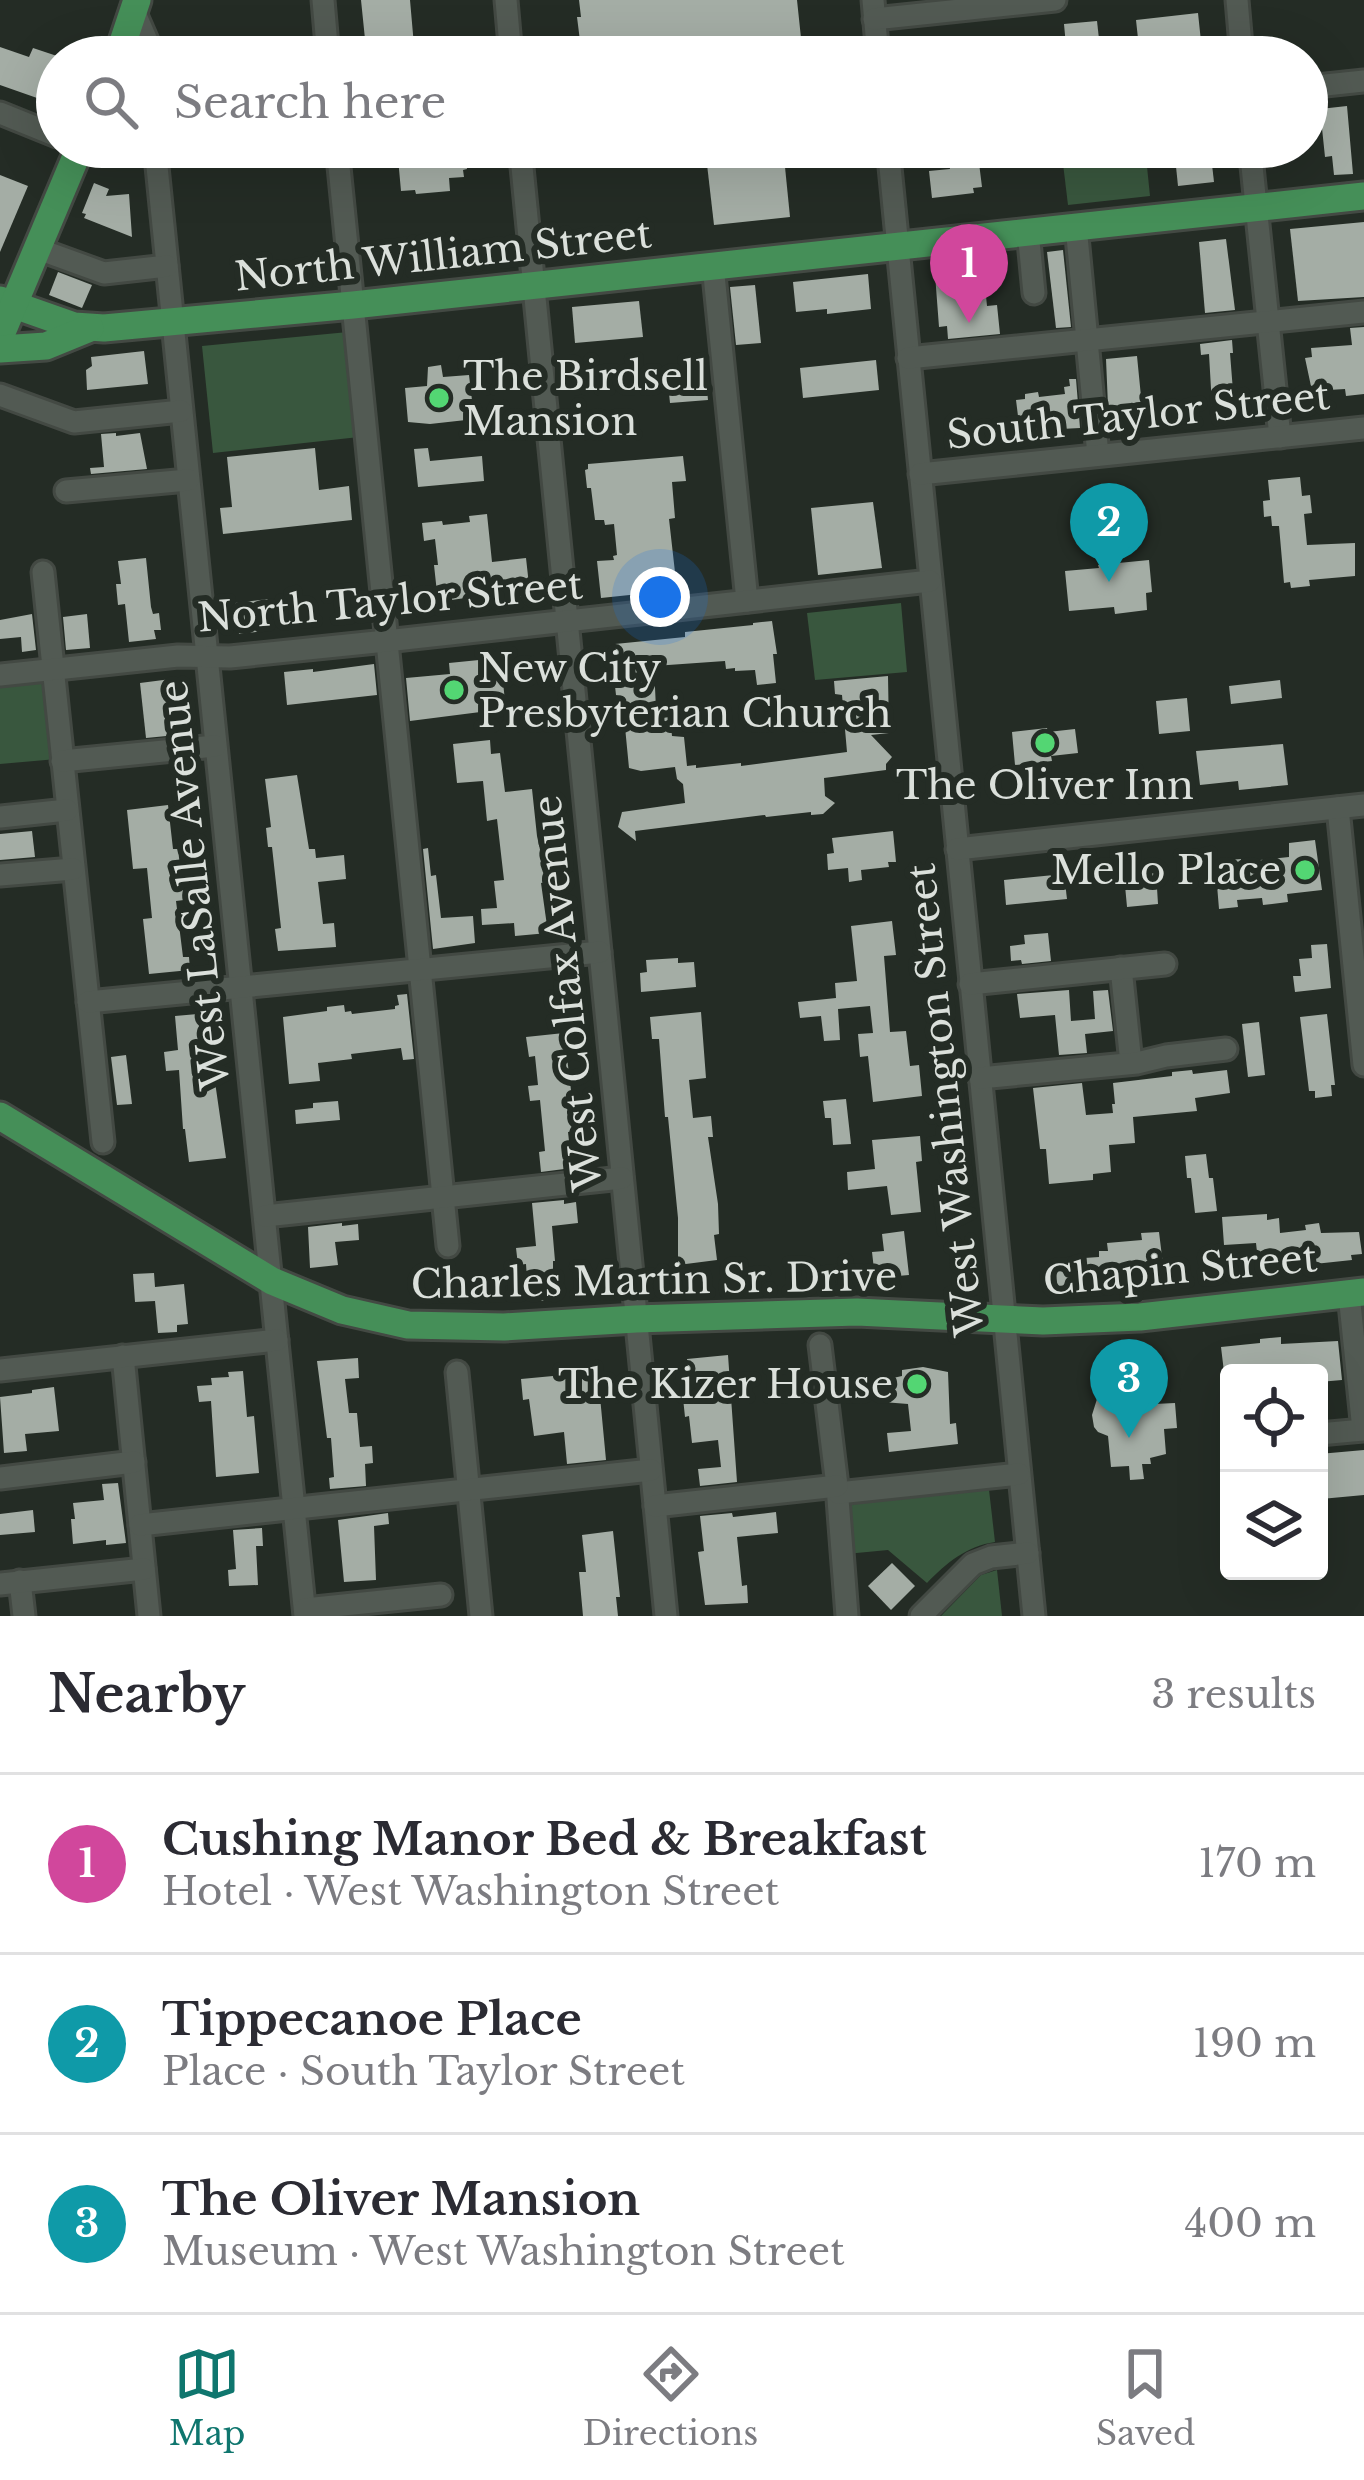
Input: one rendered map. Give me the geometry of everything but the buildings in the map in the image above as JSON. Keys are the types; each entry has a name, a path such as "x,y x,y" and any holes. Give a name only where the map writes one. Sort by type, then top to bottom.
{"main road":[{"path":"125,36 135,6"},
{"path":"0,337 7,303 38,249 71,168"},
{"name":"North William Street","path":"7,303 90,328 172,322 1364,196"},
{"path":"0,349 46,346 90,328"},
{"name":"Charles Martin Sr. Drive","path":"0,1116 272,1281 342,1310 408,1325 504,1327 857,1312 1003,1321"},
{"name":"Chapin Street","path":"1003,1321 1139,1316 1356,1293"}],"street":[{"path":"323,0 326,36"},
{"path":"506,0 510,36"},
{"path":"874,9 1054,0"},
{"path":"1237,0 1240,36"},
{"path":"135,6 146,36"},
{"path":"1328,85 1364,81"},
{"path":"0,113 36,128"},
{"name":"West LaSalle Avenue","path":"157,168 305,1613"},
{"path":"340,168 448,1246"},
{"name":"West Colfax Avenue","path":"522,168 666,1616"},
{"name":"West Washington Street","path":"890,168 1034,1616"},
{"path":"1252,168 1280,436"},
{"path":"1076,226 1098,455"},
{"path":"1028,231 1034,293"},
{"path":"38,249 104,273 167,266"},
{"path":"713,265 747,602"},
{"path":"908,358 1364,312"},
{"path":"0,395 74,422 182,411"},
{"name":"South Taylor Street","path":"920,474 1364,428"},
{"path":"65,491 188,480"},
{"path":"43,572 103,1142"},
{"name":"North Taylor Street","path":"0,675 178,656 230,657 930,581"},
{"path":"62,761 215,746"},
{"path":"957,849 1364,806"},
{"path":"1338,808 1364,1065"},
{"path":"0,817 67,810"},
{"path":"0,875 73,869"},
{"path":"88,1002 600,952"},
{"path":"970,984 1165,964"},
{"path":"1121,968 1130,1063"},
{"path":"980,1078 1226,1049"},
{"path":"265,1216 622,1178"},
{"path":"1328,1433 1363,1430 1356,1293"},
{"path":"0,1370 278,1340"},
{"path":"820,1345 847,1616"},
{"path":"123,1356 149,1616"},
{"path":"457,1372 481,1616"},
{"path":"0,1478 134,1462"},
{"path":"140,1525 651,1470"},
{"path":"655,1506 1019,1474"},
{"path":"921,1616 973,1564 1028,1553"},
{"path":"24,1616 10,1582 144,1569"},
{"path":"305,1613 441,1594"}],"green space":[{"path":"1064,168 1147,168 1150,196 1068,205"},
{"path":"348,332 359,437 213,453 202,346"},
{"path":"901,603 907,672 815,680 807,613"},
{"path":"49,682 57,759 0,764 0,687"},
{"path":"988,1481 995,1542 958,1556 927,1583 888,1550 846,1554 841,1497"},
{"path":"997,1570 1002,1616 941,1616 981,1575"}],"place":[{"name":"Cushing Manor Bed & Breakfast","path":"969,323"},
{"name":"The Birdsell Mansion","path":"439,398"},
{"name":"Tippecanoe Place","path":"1109,582"},
{"name":"New City Presbyterian Church","path":"454,690"},
{"name":"The Oliver Inn","path":"1045,743"},
{"name":"Mello Place","path":"1305,870"},
{"name":"The Kizer House","path":"917,1384"},
{"name":"The Oliver Mansion","path":"1129,1438"}]}
